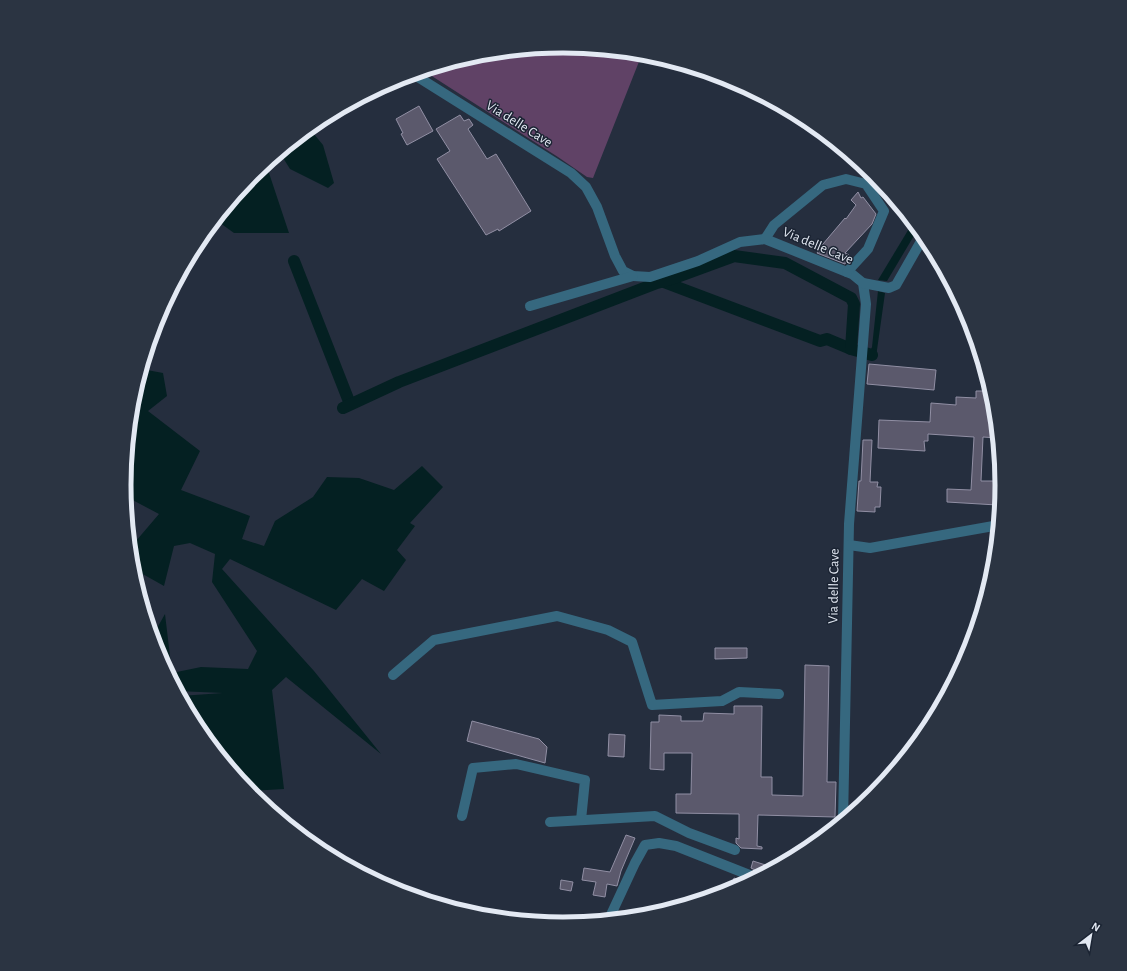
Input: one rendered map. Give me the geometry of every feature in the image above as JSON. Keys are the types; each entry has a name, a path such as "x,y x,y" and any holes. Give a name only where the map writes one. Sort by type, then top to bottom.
{"street":[{"name":"Via delle Cave","path":"419,78 571,173 586,187 597,207 615,256 623,271 633,276 650,278 698,261 740,242 765,239 852,274 862,283 866,304 849,544 842,817"},
{"path":"765,239 774,225 823,185 846,179 866,184 884,211 868,249 847,272"},
{"path":"862,283 889,288 896,285 921,242"},
{"path":"530,306 633,276"},
{"path":"849,544 870,548 994,526"},
{"path":"393,675 434,640 557,616 608,630 632,642 652,704 722,701 739,692 779,694"},
{"path":"462,816 473,768 516,764 585,780 581,820"},
{"path":"550,822 655,816 689,833 735,850"},
{"path":"611,915 645,845 659,843 676,846 750,875"}],"shaded area":[{"path":"535,54 592,54 640,60 593,178 587,177 429,74 479,61"},
{"path":"313,133 323,145 334,183 328,188 290,169 282,157"},
{"path":"268,170 289,233 234,233 220,223 238,200"},
{"path":"910,227 915,234 887,281 878,280"},
{"path":"878,291 885,293 876,357 874,358 869,357 869,354 872,347"},
{"path":"147,370 163,373 167,396 148,411 200,451 181,490 250,516 242,539 264,546 275,521 313,497 327,477 359,478 394,490 422,466 443,487 410,523 415,526 397,550 406,560 384,591 362,579 336,610 230,559 222,569 314,671 381,754 286,677 272,690 284,789 257,790 238,771 204,726 186,696 223,693 183,691 174,673 201,667 248,669 257,651 212,582 215,554 190,543 174,546 164,586 140,572 135,542 159,514 131,499 132,457 139,403"},
{"path":"165,614 171,667 156,630"}],"building":[{"path":"419,106 433,131 407,145 401,134 403,133 396,119"},
{"path":"460,115 464,121 469,119 473,125 468,129 487,159 496,154 531,211 499,231 498,229 486,235 437,159 450,151 436,129"},
{"path":"858,192 861,198 863,197 876,214 872,224 845,253 849,255 845,264 817,253 856,205 851,200"},
{"path":"869,364 936,370 934,390 867,384"},
{"path":"976,391 985,391 988,401 993,438 983,437 981,481 996,481 995,505 947,502 947,489 971,490 974,437 928,434 928,441 924,441 925,451 878,448 879,420 930,422 931,403 956,405 956,397 976,398"},
{"path":"863,440 872,440 870,482 878,482 877,487 881,487 880,507 875,507 875,512 857,511 859,481 861,481"},
{"path":"715,648 747,648 747,658 715,659"},
{"path":"805,665 829,666 827,782 836,782 835,817 758,815 757,846 762,847 762,849 741,848 736,843 736,838 739,839 739,814 676,813 676,794 691,794 692,753 664,753 664,770 650,769 651,722 659,722 659,715 681,716 681,721 703,721 704,713 734,714 734,706 762,706 761,777 772,777 772,795 803,796"},
{"path":"472,721 539,739 547,747 545,763 467,741"},
{"path":"609,734 625,735 624,757 608,756"},
{"path":"626,835 635,838 621,871 617,886 607,884 605,897 593,895 596,882 582,880 584,868 610,872"},
{"path":"753,861 769,866 758,871 751,868"},
{"path":"734,878 739,880 732,884"},
{"path":"561,880 573,882 571,891 560,889"}],"waterway":[{"path":"343,408 399,382 657,283 734,256 785,263 851,298 854,304 851,349 872,355"},
{"path":"294,261 350,404"},
{"path":"661,281 820,341 827,339 851,349"}]}
